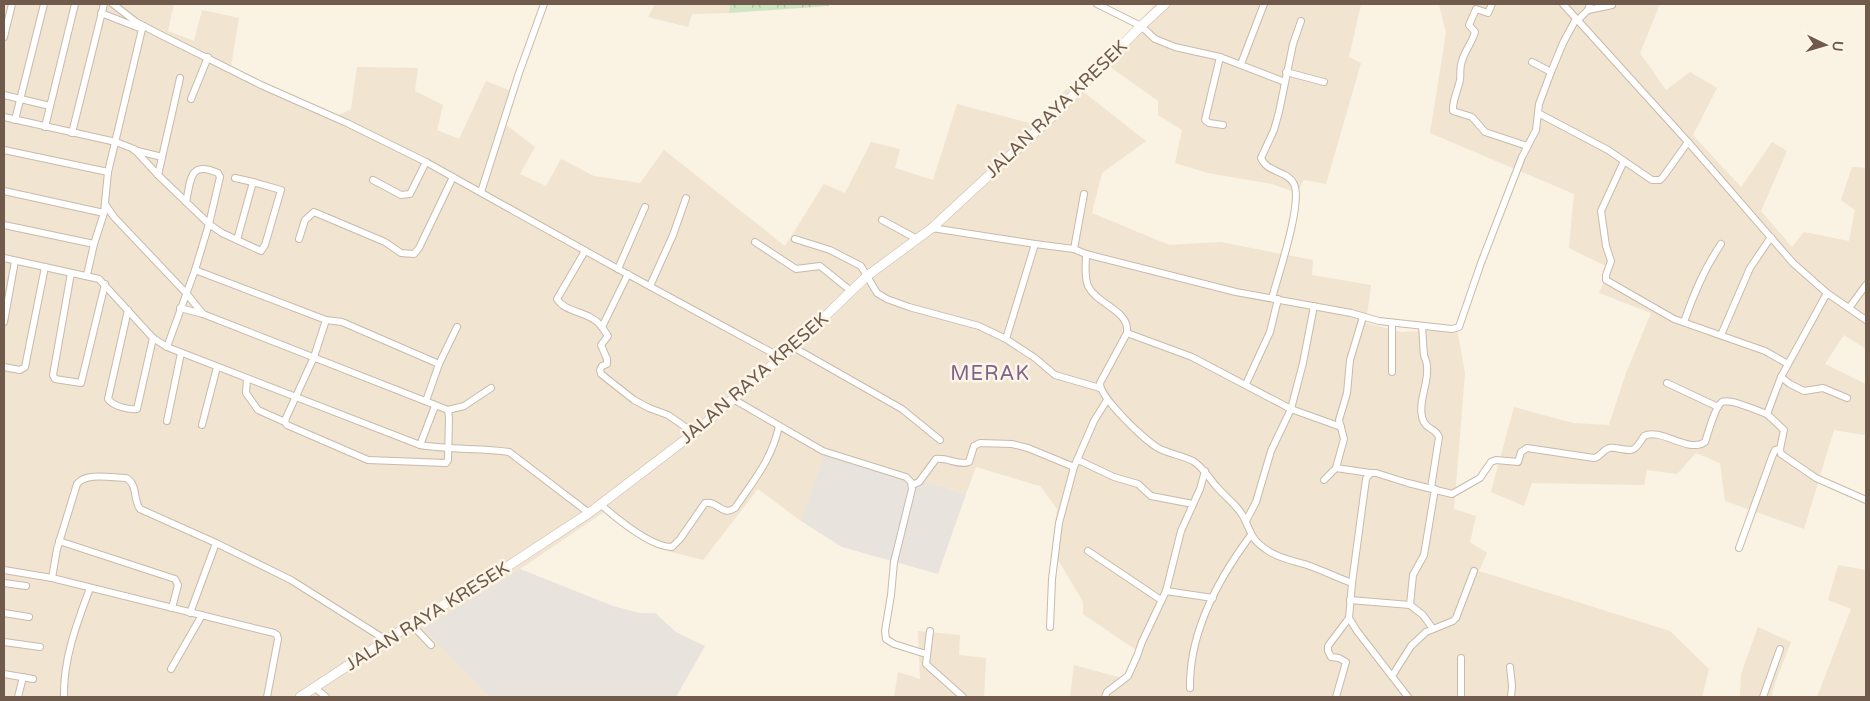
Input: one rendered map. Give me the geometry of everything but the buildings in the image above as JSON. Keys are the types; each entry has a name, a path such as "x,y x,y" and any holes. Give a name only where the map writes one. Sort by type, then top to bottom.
{"main road":[{"name":"JALAN RAYA KRESEK","path":"300,697 411,624 490,578 589,513 694,433 793,347 867,276 932,228 1055,114 1164,4"}],"street":[{"path":"4,37 12,4"},
{"path":"15,120 44,4"},
{"path":"45,127 76,4"},
{"path":"72,132 104,4"},
{"path":"113,4 143,28"},
{"path":"481,192 519,72 544,4"},
{"path":"1097,4 1141,26 1155,39 1175,47 1220,57 1285,82"},
{"path":"1241,64 1264,4"},
{"path":"1492,4 1488,13 1476,9 1469,25 1475,32 1472,43 1466,50 1461,62 1460,78 1453,111 1472,117 1484,132 1527,146"},
{"path":"1563,4 1688,142 1793,263 1827,293 1866,320"},
{"path":"932,228 1074,249 1086,254 1236,292 1392,323 1452,330 1459,327 1481,263 1527,146 1536,130 1539,104 1563,44 1577,19 1589,7 1612,5"},
{"path":"101,13 143,28 208,57 260,85 347,123 426,162 780,357"},
{"path":"1246,384 1270,332 1275,299 1291,226 1296,191 1293,183 1286,176 1267,168 1261,158 1274,130 1286,72 1301,21"},
{"path":"87,275 94,244 104,214 108,172 143,28"},
{"path":"191,99 208,57"},
{"path":"1220,57 1205,120 1224,124"},
{"path":"1532,62 1551,72"},
{"path":"1286,72 1324,82"},
{"path":"158,175 180,78"},
{"path":"4,95 50,106"},
{"path":"1538,113 1624,161 1652,180 1660,180 1688,142"},
{"path":"4,118 116,142 134,150 162,157"},
{"path":"4,150 108,172"},
{"path":"134,150 209,224 237,240 261,250 264,248 281,190 235,178"},
{"path":"1624,161 1601,211 1606,246 1611,261 1606,280 1634,294 1674,319 1764,351 1788,364"},
{"path":"373,180 406,196 410,194 426,162"},
{"path":"167,347 195,270 209,224 220,177 218,173 200,168 196,169 193,173 186,202"},
{"path":"299,239 306,220 314,212 385,242 401,252 414,254 419,248 453,177"},
{"path":"237,240 253,182"},
{"path":"4,191 104,214"},
{"path":"1074,249 1084,194"},
{"path":"650,286 673,235 686,198"},
{"path":"104,204 186,293 202,314"},
{"path":"618,269 645,207"},
{"path":"882,220 917,239"},
{"path":"4,225 94,244"},
{"path":"1720,335 1750,268 1771,237"},
{"path":"795,239 830,250 861,266 877,293 887,299 979,326 1006,338 1036,358 1055,375 1100,388"},
{"path":"755,242 796,269 814,266 824,268 851,291"},
{"path":"1006,338 1034,244"},
{"path":"1684,322 1706,266 1721,244"},
{"path":"585,251 557,299 561,305 574,312 583,313 598,322 608,336 601,345 607,359 607,364 602,366 600,370 601,374 634,400 668,415 694,433"},
{"path":"1086,254 1086,279 1088,287 1096,297 1123,317 1128,326 1100,383 1100,388 1107,400 1134,428 1158,448 1193,461 1205,471 1216,487 1234,503 1258,544 1269,552 1312,566 1352,584"},
{"path":"4,258 100,279 153,338 167,347 247,379 420,445 448,449 509,452 589,513"},
{"path":"4,322 15,261"},
{"path":"4,367 20,370 25,367 45,267"},
{"path":"195,270 326,320 342,322 439,364"},
{"path":"71,273 53,375 55,378 81,384 105,284"},
{"path":"602,327 628,274"},
{"path":"1849,308 1866,285"},
{"path":"1767,414 1781,377 1827,293"},
{"path":"1246,521 1256,502 1271,450 1291,409 1303,363 1314,306"},
{"path":"180,308 202,314 448,410 464,406 491,388"},
{"path":"128,310 108,399 111,403 132,410 137,409 153,338"},
{"path":"1324,480 1336,468 1344,439 1340,420 1348,387 1349,366 1364,316"},
{"path":"285,422 314,357 326,320"},
{"path":"1392,323 1392,372"},
{"path":"426,401 439,364 457,327"},
{"path":"1410,605 1413,574 1424,554 1439,437 1437,432 1424,424 1422,416 1422,398 1427,367 1422,327"},
{"path":"1126,333 1192,356 1291,409 1340,427"},
{"path":"793,347 902,409 940,440"},
{"path":"167,422 181,353"},
{"path":"202,425 217,367"},
{"path":"1781,377 1804,391 1823,388 1847,398"},
{"path":"247,379 247,397 258,410 285,422 287,425 368,460 446,463 448,460 450,418 448,410"},
{"path":"1667,384 1718,407"},
{"path":"733,399 823,451 906,477 912,485"},
{"path":"1050,628 1052,579 1059,524 1074,467 1094,421 1107,400"},
{"path":"1336,468 1376,473 1452,494 1480,478 1491,462 1496,460 1518,462 1522,452 1527,448 1594,458 1610,448 1633,451 1644,436 1651,434 1691,445 1700,445 1705,442 1718,407 1722,402 1729,401 1767,414 1784,430 1780,448 1781,454 1816,478 1866,500"},
{"path":"420,445 435,406"},
{"path":"600,504 621,522 642,536 666,547 672,547 680,539 705,502 710,502 724,511 730,511 735,508 766,464 774,447 779,426"},
{"path":"912,485 919,482 936,459 946,458 962,463 969,462 974,446 980,443 1012,444 1028,448 1074,467"},
{"path":"1739,548 1772,457 1777,448 1780,448"},
{"path":"1078,460 1114,477 1138,484 1151,496 1193,504"},
{"path":"1105,697 1112,688 1128,676 1166,591 1181,532 1205,471"},
{"path":"1370,473 1366,479 1350,600 1350,618 1357,631 1408,697"},
{"path":"52,578 59,541 76,484 83,478 126,478 131,481 140,509 216,543 291,580 386,640"},
{"path":"912,485 894,562 885,631 886,639 894,644 926,654"},
{"path":"1190,688 1192,653 1213,598 1237,555 1251,535"},
{"path":"59,541 175,579 178,585 172,608"},
{"path":"190,613 216,543"},
{"path":"1088,551 1161,600"},
{"path":"4,570 52,578 274,633 277,635 278,640 267,697"},
{"path":"1392,676 1411,646 1426,632 1456,618 1474,571"},
{"path":"4,583 26,586"},
{"path":"64,697 64,685 72,636 90,588"},
{"path":"1166,591 1213,598"},
{"path":"1350,600 1410,605 1423,614 1433,629"},
{"path":"4,613 29,617"},
{"path":"171,669 202,615"},
{"path":"1336,697 1346,662 1330,657 1328,646 1350,618"},
{"path":"411,624 431,645"},
{"path":"930,631 926,664 928,668 963,697"},
{"path":"4,642 40,647"},
{"path":"1763,697 1780,649"},
{"path":"1461,658 1461,697"},
{"path":"1510,667 1511,697"},
{"path":"4,674 33,679"},
{"path":"18,697 23,677"},
{"path":"314,687 326,697"}],"shaded area":[{"path":"4,4 174,4 168,31 194,41 202,10 239,18 231,66 333,118 351,109 357,67 418,68 415,91 443,105 437,130 459,139 486,81 511,91 501,121 535,147 520,174 546,186 561,159 594,176 640,183 664,150 785,246 824,184 845,193 871,142 900,149 895,168 933,180 957,104 1033,124 1072,83 1146,141 1102,173 1092,213 1169,245 1220,242 1313,260 1312,275 1371,285 1366,323 1401,332 1457,329 1465,373 1454,509 1476,516 1470,542 1487,553 1479,571 1670,631 1709,669 1702,697 1070,697 1074,665 1129,680 1136,650 1083,614 1083,602 1053,551 1057,509 1040,486 976,467 966,494 827,452 801,521 758,489 703,560 656,548 604,512 520,569 425,628 489,697 4,697"},
{"path":"655,4 730,4 729,13 692,14 688,27 648,17"},
{"path":"1155,4 1361,4 1349,57 1361,63 1326,184 1304,180 1297,193 1272,184 1208,173 1175,163 1182,130 1158,115 1158,101 1102,61"},
{"path":"1439,4 1660,4 1640,53 1666,90 1690,72 1717,88 1693,135 1741,187 1772,142 1787,151 1761,211 1792,247 1804,232 1849,241 1855,210 1841,200 1852,167 1866,168 1866,349 1844,335 1825,364 1866,384 1866,429 1864,435 1834,430 1804,529 1725,501 1720,463 1696,453 1677,474 1647,470 1644,485 1532,483 1524,506 1491,492 1514,407 1573,423 1609,425 1626,373 1651,313 1599,293 1610,268 1569,248 1574,194 1430,133 1446,33"},
{"path":"826,452 966,494 938,574 842,547 801,521"},
{"path":"1838,565 1866,570 1866,697 1817,697 1851,609 1828,600"},
{"path":"520,569 613,606 640,613 655,613 676,632 705,646 676,697 489,697 424,628"},
{"path":"1758,627 1791,642 1771,697 1740,697 1741,674"},
{"path":"918,631 960,635 959,655 986,658 984,697 894,697 898,672 920,679"}],"green space":[{"path":"730,4 830,4 828,6 729,13"}],"district":[{"name":"MERAK","path":"990,374"}]}
